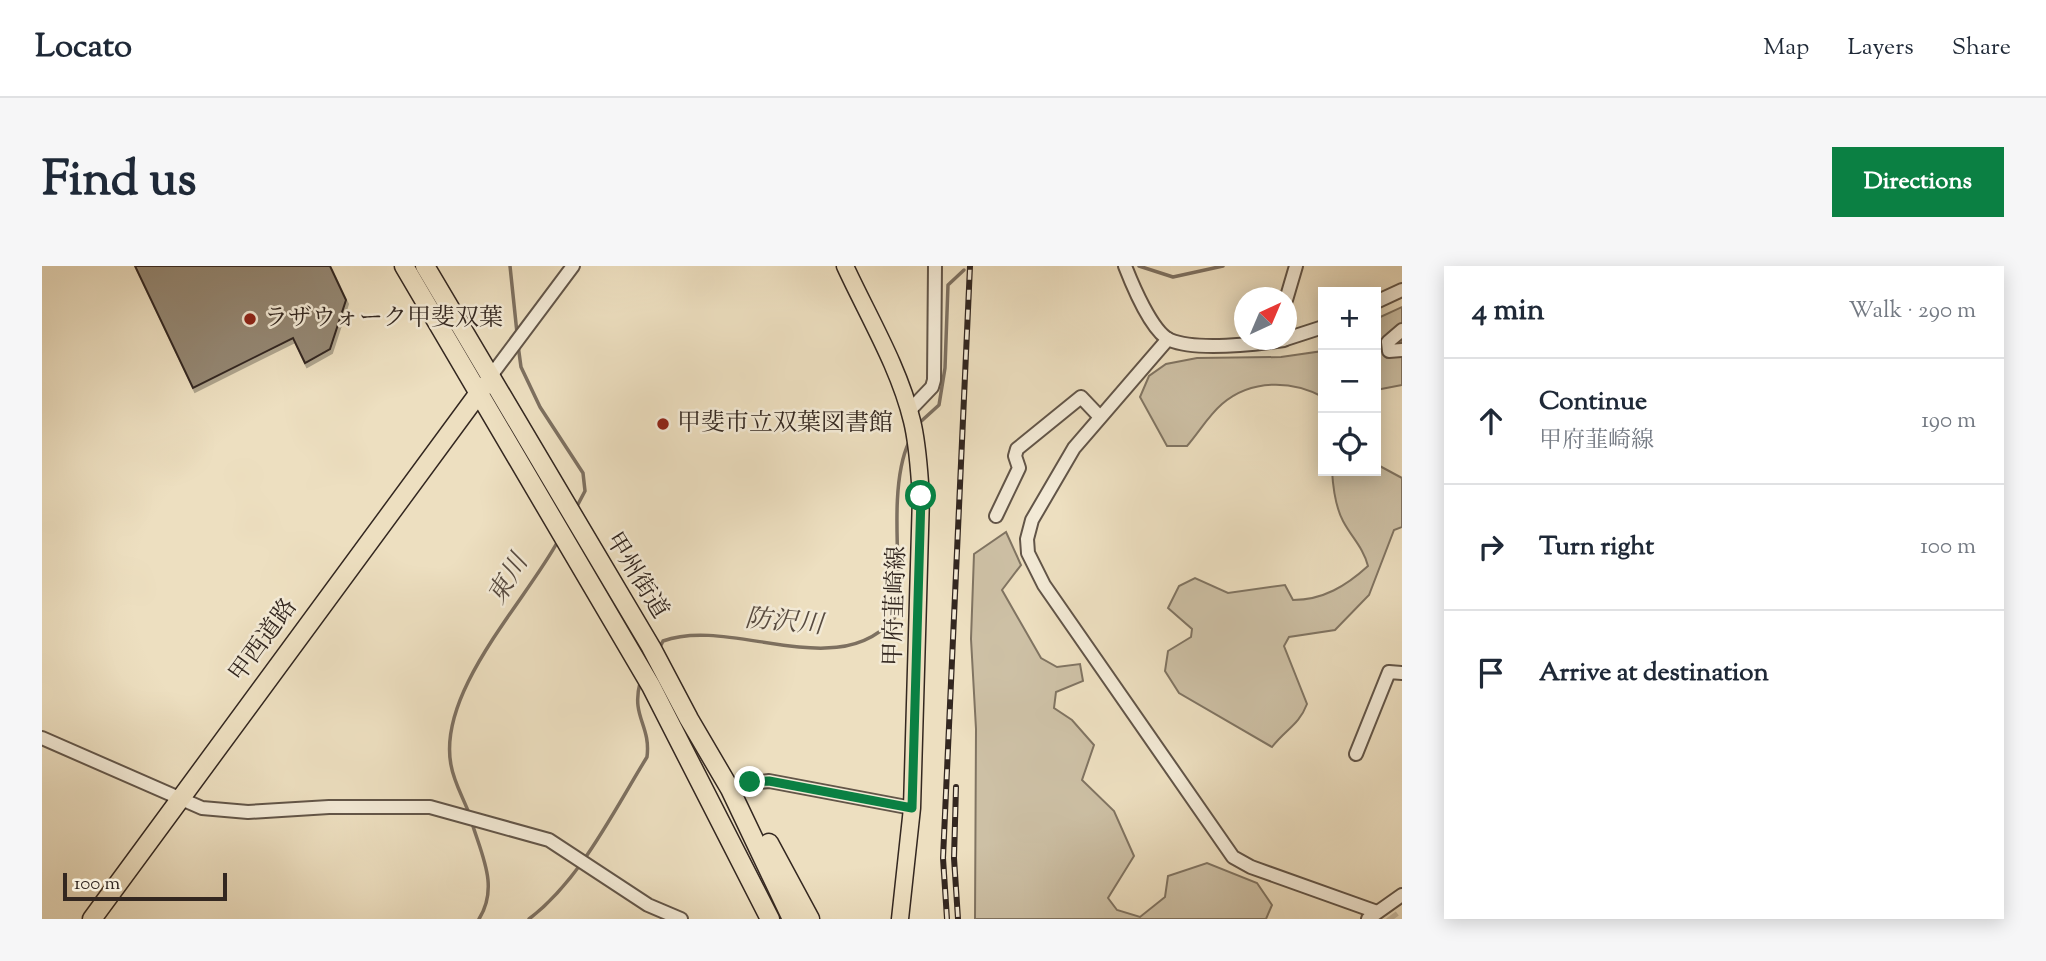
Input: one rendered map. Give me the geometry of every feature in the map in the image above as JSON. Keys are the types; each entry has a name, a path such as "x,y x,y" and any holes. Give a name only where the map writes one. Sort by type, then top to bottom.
{"highway":[{"name":"甲州街道","path":"404,266 640,666 770,919"},
{"name":"甲州街道","path":"425,266 663,668 730,789 792,919"},
{"name":"甲西道路","path":"92,919 490,377"},
{"path":"685,750 696,782 761,919"},
{"path":"730,789 774,849 810,919"}],"main road":[{"name":"甲府韮崎線","path":"845,266 893,368 917,445 921,496 912,808 900,919"},
{"path":"907,919 908,853"}],"street":[{"path":"490,377 573,266"},
{"path":"910,416 932,387 934,380 936,266"},
{"path":"1290,287 1296,266"},
{"path":"1126,270 1145,309 1168,339 1190,345 1234,342"},
{"path":"1381,300 1402,290"},
{"path":"1297,335 1318,329"},
{"path":"1402,330 1388,342 1389,351 1402,349"},
{"path":"1168,339 1074,448 1032,520 1027,539 1028,553 1044,585 1233,857 1251,867 1389,905"},
{"path":"996,516 1020,468 1015,456 1017,449 1081,397 1100,417"},
{"path":"1356,754 1390,672 1402,673"},
{"path":"42,738 179,800 220,811 430,807 464,816 549,841 590,865 648,905 681,919"},
{"path":"730,789 750,782 769,781 912,808"}],"shaded area":[{"path":"1402,307 1402,385 1381,389 1381,350 1381,317"},
{"path":"1318,352 1318,394 1285,385 1259,386 1246,390 1217,408 1187,446 1167,446 1140,397 1149,376 1166,364 1197,358 1281,357"},
{"path":"1381,467 1402,478 1402,527 1394,530 1369,595 1335,630 1289,637 1284,646 1307,704 1296,722 1272,747 1179,693 1165,671 1168,651 1191,637 1192,629 1168,608 1179,586 1195,578 1228,593 1285,585 1293,600 1314,598 1343,586 1368,566 1340,515 1333,476 1381,476"},
{"path":"1006,532 1021,565 1002,590 1041,658 1057,667 1080,664 1083,681 1056,692 1054,708 1072,720 1094,745 1082,780 1114,811 1134,856 1108,898 1117,910 1140,917 1165,897 1168,876 1207,863 1257,883 1272,905 1266,919 975,919 976,729 971,639 974,554"}],"building":[{"name":"ラザウォーク甲斐双葉","path":"135,266 330,266 346,300 330,349 305,363 293,338 193,388"}],"waterway":[{"name":"東川","path":"510,266 517,333"},
{"name":"防沢川","path":"1139,266 1173,277 1223,266"},
{"name":"防沢川","path":"917,425 939,405 945,368 948,285 964,270"},
{"name":"東川","path":"518,345 521,367 540,407 583,473 585,491 575,510"},
{"name":"防沢川","path":"659,649 663,641 691,635 722,636 819,648 849,645 876,634 899,612 897,502 903,459 909,442"},
{"name":"東川","path":"470,816 451,765 450,737 457,708 487,648 558,541"},
{"name":"防沢川","path":"529,919 548,903 580,865 647,757 646,737 638,704 640,683"},
{"name":"東川","path":"472,823 484,859 488,883 488,895 479,919"}],"tunnel":[{"path":"1391,915 1394,919"}],"railway":[{"path":"947,919 943,858 970,266"},
{"path":"956,787 954,858 958,919"}],"place":[{"name":"ラザウォーク甲斐双葉","path":"250,319"},
{"name":"甲斐市立双葉図書館","path":"663,424"}],"route":[{"path":"750,782 769,781 912,808 921,496"}]}
